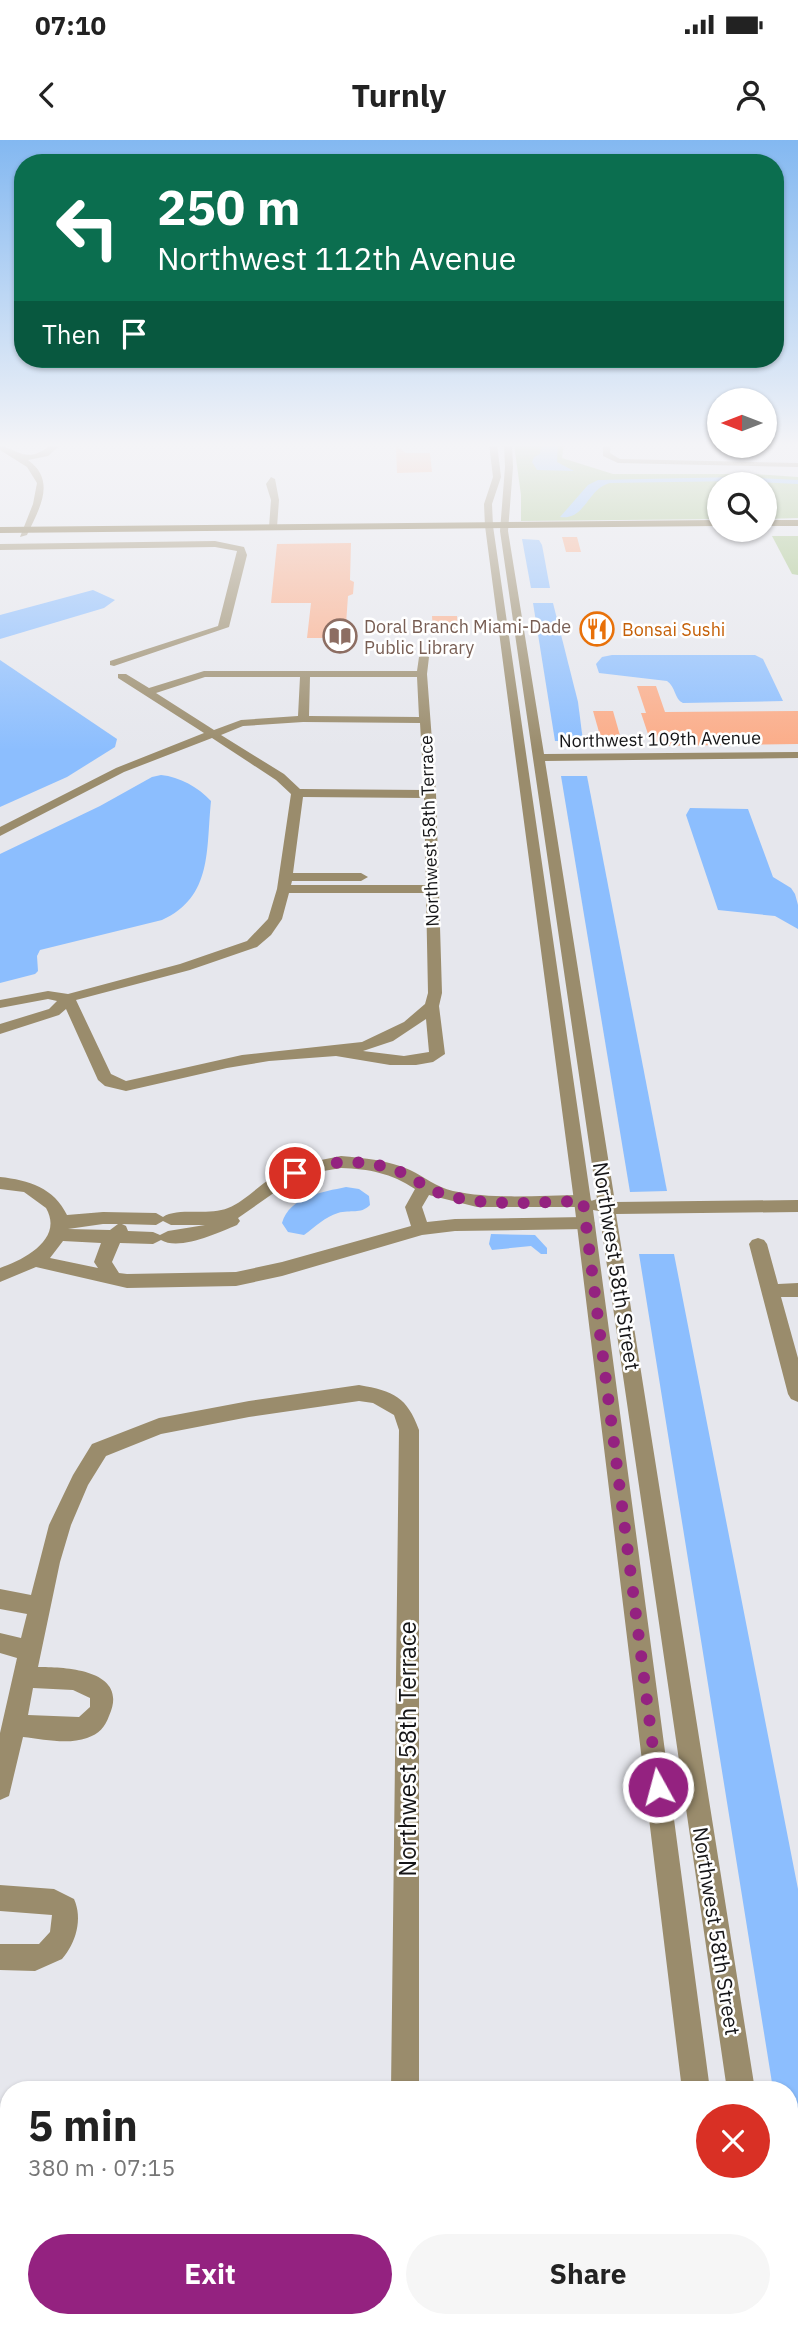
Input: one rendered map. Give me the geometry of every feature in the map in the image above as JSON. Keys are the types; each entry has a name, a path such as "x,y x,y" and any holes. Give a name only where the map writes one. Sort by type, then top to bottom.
{"street":[{"path":"0,547 67,546"},
{"path":"114,663 225,625 242,555 241,549 226,546"},
{"name":"Northwest 58th Street","path":"499,546 608,1208 740,2081"},
{"name":"Northwest 58th Terrace","path":"340,1052 414,1062 428,1060 437,1054 432,1006 435,993 430,794 422,674 424,657"},
{"path":"122,676 148,692 182,695 204,674 422,674"},
{"path":"303,719 305,674"},
{"path":"148,692 182,695 210,733 280,777 297,793 430,794"},
{"path":"2,830 120,770 210,733 257,720 424,720"},
{"name":"Northwest 109th Avenue","path":"532,759 798,755"},
{"name":"Northwest 58th Street","path":"532,759 583,1201 695,2081"},
{"path":"0,1004 48,995 68,998 185,967 252,944 266,932 275,919 285,883 297,793"},
{"path":"285,883 431,883"},
{"path":"0,1029 54,1012 68,998"},
{"path":"68,998 104,1076 111,1083 126,1086 242,1060 368,1047 393,1037 418,1020 432,1006"},
{"path":"59,1228 125,1218 162,1228 202,1233 237,1218 282,1179 308,1168 341,1162 383,1167 404,1174 426,1188 448,1196 477,1201 583,1201 608,1208 798,1206"},
{"path":"0,1275 43,1254 59,1228 58,1210 48,1198 35,1190 2,1178"},
{"path":"422,1228 414,1218 411,1208 415,1198 426,1188"},
{"path":"32,1261 127,1281 236,1279 282,1269 422,1228 586,1223 608,1208"},
{"path":"113,1278 103,1262 107,1248 118,1238 125,1218"},
{"path":"59,1228 118,1238 162,1228"},
{"path":"758,1244 798,1394"},
{"path":"771,1291 798,1290"},
{"name":"Northwest 58th Terrace","path":"39,1607 60,1525 80,1481 99,1450 159,1426 249,1409 359,1393 377,1396 402,1410 409,1430 405,2081"},
{"path":"0,1599 39,1607 0,1788"},
{"path":"0,1643 30,1651"},
{"path":"15,1725 74,1728 88,1726 97,1717 103,1704 101,1692 93,1684 79,1680 25,1676"},
{"path":"0,1898 54,1902 65,1908 66,1920 63,1936 52,1950 40,1957 0,1957"}],"green space":[{"path":"777,546 798,546 798,575 792,574"}],"water":[{"path":"523,546 542,546 550,588 531,588"},
{"path":"93,590 115,600 104,608 0,639 0,615"},
{"path":"533,603 553,603 578,702 583,741 555,741"},
{"path":"755,655 763,659 783,701 683,703 667,681 599,673 596,664 602,657"},
{"path":"0,660 117,739 115,747 67,777 0,807"},
{"path":"161,775 188,784 211,801 204,870 199,885 190,898 179,910 162,920 40,950 37,956 38,971 35,974 0,983 0,854 100,806 152,777"},
{"path":"561,776 587,776 667,1191 630,1192"},
{"path":"690,808 748,809 773,877 791,888 795,894 798,929 775,916 718,910 686,815"},
{"path":"346,1187 359,1189 369,1196 370,1205 363,1210 333,1215 304,1235 288,1232 282,1223 286,1214 300,1201 318,1193"},
{"path":"491,1234 535,1235 547,1248 547,1254 541,1254 531,1246 492,1250 489,1244"},
{"path":"639,1254 674,1254 798,1889 798,2081 772,2081"}],"building":[{"path":"277,546 351,546 350,580 354,582 353,594 348,596 345,638 307,638 311,603 271,603"},
{"path":"564,546 579,546 581,552 566,552"},
{"path":"432,616 457,616 458,630 433,630"},
{"path":"637,686 656,686 665,712 798,711 798,744 652,746 641,713 646,713"},
{"path":"593,711 613,711 623,746 603,746"}],"place":[{"name":"Bonsai Sushi","path":"597,629"},
{"name":"Doral Branch Miami-Dade Public Library","path":"340,636"}],"route":[{"path":"295,1173 341,1162 372,1164 404,1174 426,1188 448,1196 477,1201 583,1201 658,1787"}]}
